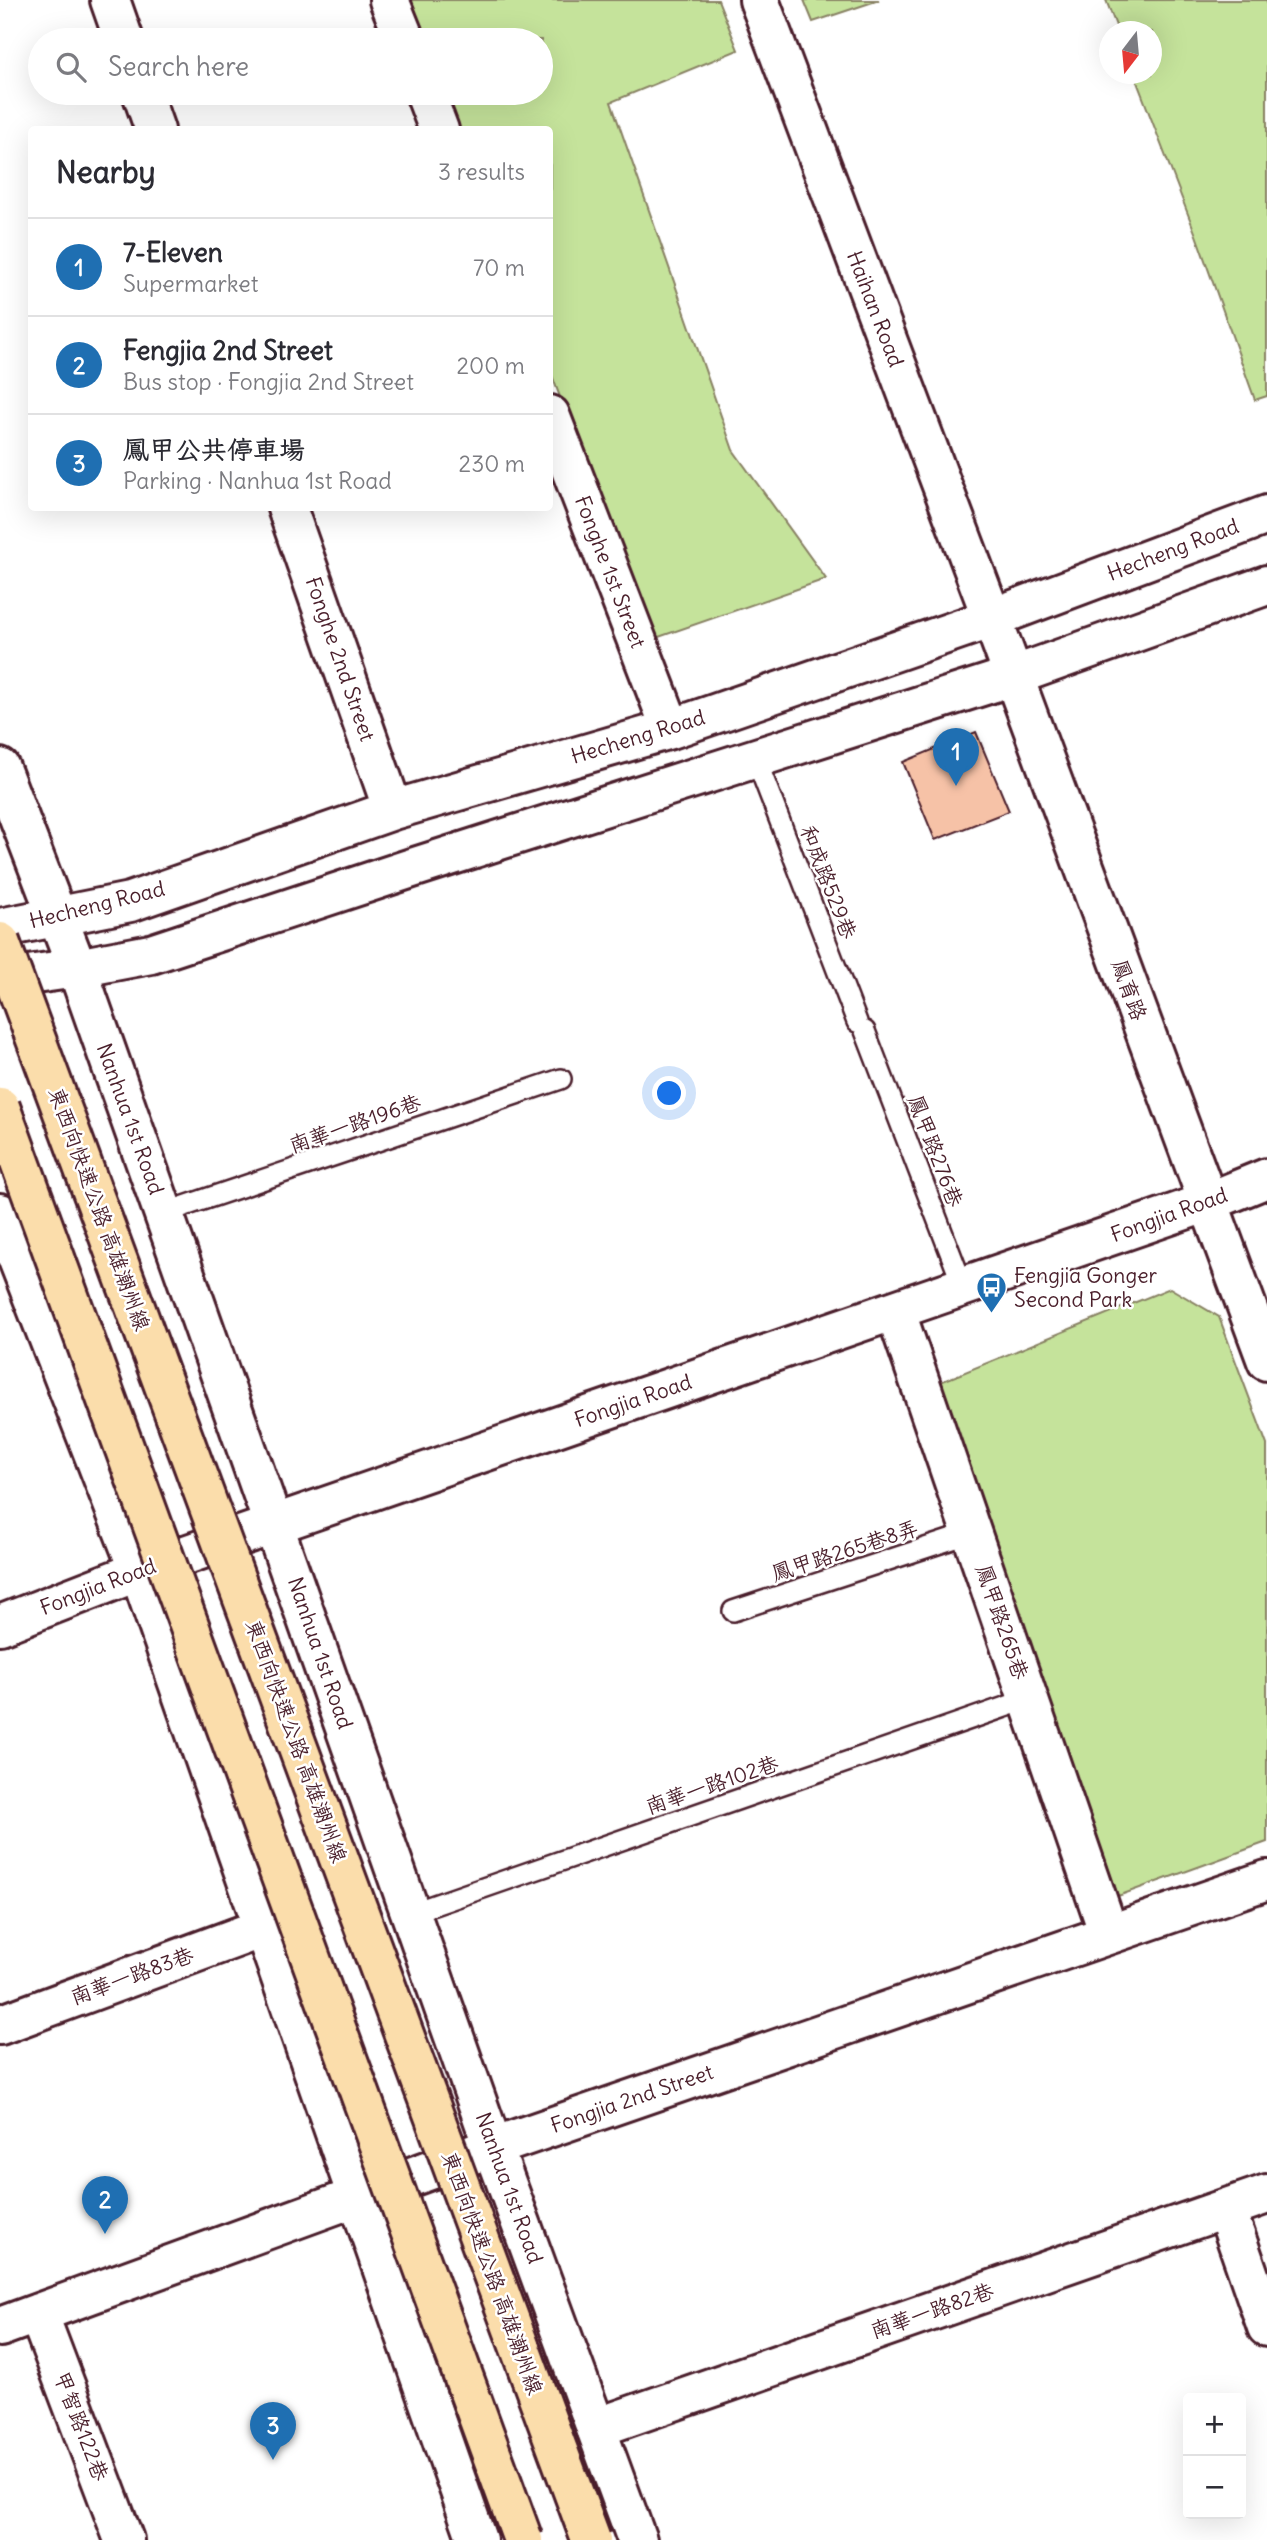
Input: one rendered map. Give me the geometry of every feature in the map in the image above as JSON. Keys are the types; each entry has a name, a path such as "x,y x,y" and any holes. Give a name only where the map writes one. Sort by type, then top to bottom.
{"highway":[{"name":"東西向快速公路 高雄潮州線","path":"0,942 591,2540"},
{"path":"0,1108 523,2540"}],"street":[{"path":"110,0 120,28"},
{"path":"389,0 400,28"},
{"name":"Haihan Road","path":"759,0 992,618"},
{"path":"146,105 154,126"},
{"path":"430,105 437,126"},
{"name":"Fonghe 1st Street","path":"553,423 671,729"},
{"name":"Fonghe 2nd Street","path":"288,511 393,810"},
{"name":"Hecheng Road","path":"0,928 130,902 393,810 671,729 992,618 1267,515"},
{"path":"0,979 151,954 1013,677 1267,584"},
{"name":"鳳育路","path":"992,618 1267,1361"},
{"name":"Nanhua 1st Road","path":"0,768 77,968 494,2147 637,2540"},
{"name":"Fongjia Road","path":"0,1625 139,1571 1208,1202 1267,1178"},
{"path":"1,1220 139,1571 477,2540"},
{"name":"鳳甲路265巷","path":"895,1310 1109,1934"},
{"name":"Fongjia 2nd Street","path":"0,2327 494,2147 1267,1880"},
{"name":"南華一路83巷","path":"0,2025 265,1927"},
{"name":"南華一路82巷","path":"596,2428 1267,2194"},
{"path":"1226,2209 1267,2327"},
{"name":"甲智路122巷","path":"38,2313 124,2540"}],"lane":[{"name":"和成路529巷","path":"757,759 861,1026"},
{"name":"鳳甲路276巷","path":"861,1026 964,1286"},
{"name":"南華一路196巷","path":"164,1213 561,1079"},
{"name":"鳳甲路265巷8弄","path":"733,1611 971,1534"},
{"name":"南華一路102巷","path":"411,1913 1028,1699"}],"green space":[{"path":"411,0 718,0 738,50 611,102 733,450 826,579 650,640 553,378 553,126 458,126 450,105 553,105 553,28 422,28"},
{"path":"804,0 879,0 813,22"},
{"path":"1106,0 1267,0 1267,396 1255,400 1138,84 1162,84 1162,21 1114,21"},
{"path":"1170,1288 1219,1317 1267,1445 1267,1842 1118,1896 938,1383"}],"building":[{"path":"976,732 1009,811 935,840 903,762"}],"place":[{"name":"7-Eleven","path":"956,786"},
{"name":"Fengjia Gonger Second Park","path":"991,1315"},
{"name":"Fengjia 2nd Street","path":"105,2234"},
{"name":"鳳甲公共停車場","path":"273,2460"}]}
